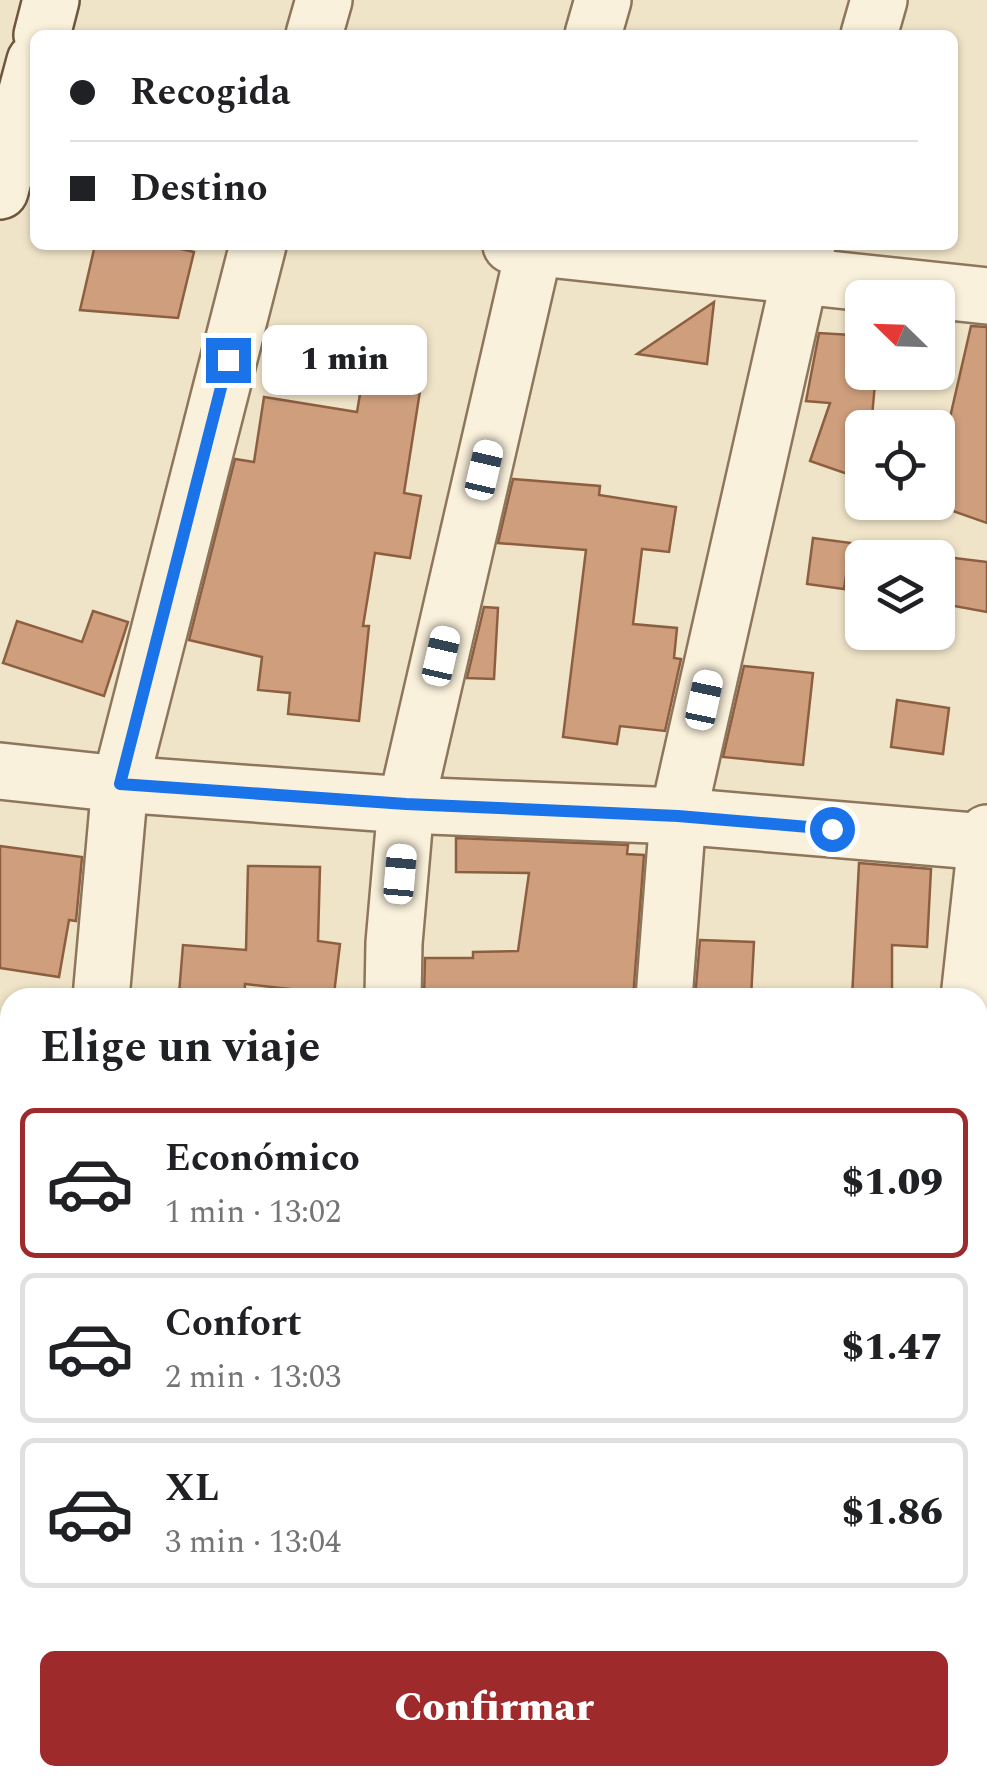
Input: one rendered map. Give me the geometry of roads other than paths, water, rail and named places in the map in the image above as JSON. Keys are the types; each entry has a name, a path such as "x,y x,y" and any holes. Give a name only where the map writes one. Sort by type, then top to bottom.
{"street":[{"path":"43,30 52,0"},
{"path":"315,30 324,0"},
{"path":"594,30 602,0"},
{"path":"870,30 879,0"},
{"path":"0,192 30,80"},
{"path":"101,988 120,784 257,250"},
{"path":"393,988 406,804 526,250"},
{"path":"600,250 802,261 987,296"},
{"path":"665,988 678,816 802,261"},
{"path":"0,771 120,784 406,804 678,816 986,839 969,988"}]}
